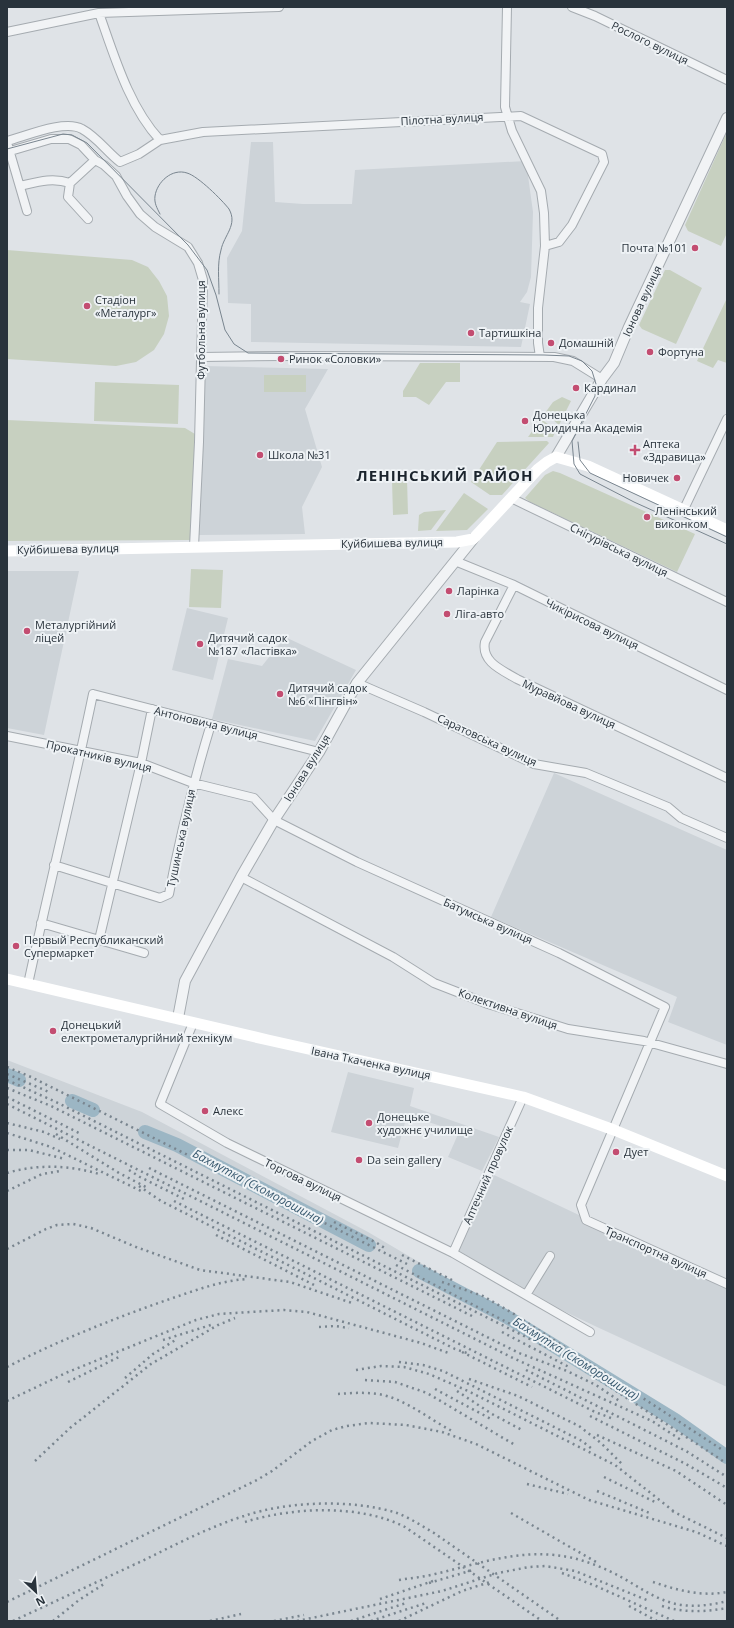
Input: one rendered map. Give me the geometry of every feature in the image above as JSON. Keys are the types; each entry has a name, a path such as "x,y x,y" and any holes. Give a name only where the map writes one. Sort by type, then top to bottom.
{"main road":[{"path":"473,539 538,469 556,457 588,466 727,530"},
{"name":"Куйбишева вулиця","path":"7,551 450,542 473,539"},
{"name":"Івана Ткаченка вулиця","path":"7,979 523,1098 614,1130 727,1176"}],"street":[{"path":"7,32 99,13 279,7"},
{"path":"507,7 505,108 515,137 541,191 544,213 545,246 538,308 538,343 540,357"},
{"name":"Рослого вулиця","path":"572,7 594,16 727,80"},
{"path":"27,211 8,152 7,142 51,128 70,125 81,128 91,135 120,162 139,154 160,140 148,128 130,95 99,13"},
{"name":"Пілотна вулиця","path":"160,140 203,132 521,116 602,154 604,162 572,225 559,242 545,246"},
{"name":"Іонова вулиця","path":"556,457 602,379 614,363 629,327 727,118"},
{"name":"Футбольна вулиця","path":"8,152 51,140 69,139 81,145 95,160 104,165 116,176 127,196 140,214 155,227 188,247 198,262 203,280 194,547"},
{"path":"88,219 68,197 70,182 95,160"},
{"path":"20,186 48,179 59,179 70,182"},
{"path":"201,357 554,357 573,361 602,379"},
{"path":"684,509 727,419"},
{"name":"Снігурівська вулиця","path":"511,498 727,602"},
{"name":"Іонова вулиця","path":"178,1018 185,981 241,877 274,820 319,752 357,684 473,539"},
{"name":"Чикірисова вулиця","path":"455,561 514,585 727,690"},
{"name":"Муравйова вулиця","path":"514,585 485,642 483,650 487,659 517,679 727,778"},
{"name":"Саратовська вулиця","path":"357,684 424,712 534,764 586,774 668,807 681,818 727,838"},
{"name":"Антоновича вулиця","path":"81,751 93,694 319,752"},
{"path":"99,940 142,763 152,709"},
{"name":"Тушинська вулиця","path":"54,865 160,898 169,894 179,840 193,783 211,724"},
{"name":"Прокатників вулиця","path":"7,736 142,763 193,783 254,798 274,820"},
{"path":"28,984 81,751"},
{"name":"Батумська вулиця","path":"274,820 357,862 559,953 665,1007 649,1043"},
{"name":"Колективна вулиця","path":"241,877 394,957 441,986 488,1004 568,1029 649,1043 727,1064"},
{"path":"41,923 144,953"},
{"name":"Торгова вулиця","path":"194,1023 160,1104 227,1143 453,1253 590,1332"},
{"path":"614,1130 649,1043"},
{"name":"Аптечний провулок","path":"453,1253 523,1098"},
{"name":"Транспортна вулиця","path":"614,1130 581,1205 586,1220 727,1284"},
{"path":"526,1295 550,1256"}],"shaded area":[{"path":"251,142 273,142 275,202 303,204 352,204 355,170 526,161 533,212 531,277 527,292 520,302 530,304 521,347 251,342 251,304 228,303 227,258 242,231"},
{"name":"Школа №31","path":"205,366 328,369 305,409 322,467 302,507 305,534 199,535"},
{"path":"7,571 79,571 44,735 7,728"},
{"name":"Дитячий садок №187 «Ластівка»","path":"187,608 228,618 213,680 172,670"},
{"name":"Дитячий садок №6 «Пінгвін»","path":"285,637 356,670 315,741 212,719 228,659 262,666"},
{"path":"554,773 727,850 727,1045 668,1022 677,997 491,917"},
{"path":"7,1060 142,1112 368,1232 663,1406 727,1451 727,1621 7,1621"},
{"name":"Донецьке художнє училище","path":"348,1072 414,1088 410,1106 499,1137 482,1171 448,1157 459,1132 407,1115 398,1148 331,1132"},
{"path":"494,1175 581,1216 584,1223 727,1289 727,1387 455,1259"}],"green space":[{"path":"727,132 727,233 721,246 688,231 685,225"},
{"name":"Стадіон «Металург»","path":"7,250 132,260 148,267 159,281 167,296 169,316 164,334 154,350 136,362 116,366 7,359"},
{"path":"665,270 670,270 702,288 676,344 642,329 639,325"},
{"path":"727,298 727,363 718,360 713,368 697,361"},
{"path":"420,363 460,363 460,382 446,382 429,405 416,397 403,397 403,391"},
{"path":"264,375 306,375 306,392 264,392"},
{"path":"95,382 179,385 178,424 94,421"},
{"path":"562,397 571,401 559,425 545,413 553,402"},
{"path":"541,419 556,430 553,437 528,437"},
{"path":"7,420 185,428 195,434 190,540 7,541"},
{"path":"547,441 549,443 502,495 490,495 471,482 497,442"},
{"path":"553,471 695,534 677,572 530,502 525,498 545,475"},
{"path":"407,479 408,514 393,515 392,480"},
{"path":"464,493 488,509 467,530 436,531"},
{"path":"446,510 431,530 418,531 419,515 424,512"},
{"path":"191,569 223,570 221,608 189,607"}],"waterway":[{"name":"Бахмутка (Скоморошина)","path":"7,1075 19,1080"},
{"name":"Бахмутка (Скоморошина)","path":"72,1101 93,1110"},
{"name":"Бахмутка (Скоморошина)","path":"145,1132 177,1145 369,1245"},
{"name":"Бахмутка (Скоморошина)","path":"419,1271 507,1317 675,1420 727,1457"}],"tram line":[{"path":"7,149 63,134 72,135 87,143 188,245 207,270 216,295 225,330 234,344 248,353 544,355 569,356 582,361 592,371 596,384 595,396 572,441 574,464 580,474 634,502 727,544"},
{"path":"160,214 156,205 156,191 166,177 171,174 181,172 192,175 203,183 216,194 229,209 232,220 230,230 220,255 218,272 219,294"},
{"path":"578,442 580,460 590,473 727,537"}],"railway":[{"path":"7,1067 31,1077 407,1264"},
{"path":"7,1074 49,1092"},
{"path":"7,1080 56,1102 558,1353 726,1463"},
{"path":"7,1088 51,1106 472,1316"},
{"path":"7,1097 79,1133"},
{"path":"7,1104 513,1358 652,1421 681,1440"},
{"path":"7,1123 44,1132 60,1139"},
{"path":"7,1133 51,1147 143,1192"},
{"path":"56,1134 119,1173 146,1187"},
{"path":"7,1150 29,1150 65,1159"},
{"path":"7,1173 30,1168 65,1167 99,1174"},
{"path":"149,1168 519,1353 567,1371 596,1385 621,1402"},
{"path":"129,1170 186,1200"},
{"path":"7,1191 42,1174 60,1171"},
{"path":"139,1186 161,1201 455,1349 467,1353"},
{"path":"174,1201 595,1412 611,1418"},
{"path":"334,1222 386,1249"},
{"path":"7,1249 46,1229 57,1225 73,1224 91,1228 136,1247 200,1270 290,1282 352,1303"},
{"path":"216,1235 316,1286"},
{"path":"402,1255 452,1280"},
{"path":"396,1265 524,1331"},
{"path":"7,1367 26,1357 104,1323 144,1308 205,1287 247,1279"},
{"path":"442,1282 483,1296 514,1314 721,1449"},
{"path":"7,1401 68,1372 196,1320 219,1314 284,1310 307,1312 421,1343 451,1354"},
{"path":"35,1461 70,1428 151,1364 218,1325 235,1318"},
{"path":"163,1340 214,1324"},
{"path":"319,1327 335,1326 349,1328"},
{"path":"502,1332 569,1367"},
{"path":"125,1378 153,1354 177,1339"},
{"path":"462,1352 532,1387"},
{"path":"68,1382 121,1356"},
{"path":"399,1362 423,1365 443,1371 582,1441 592,1449"},
{"path":"356,1370 381,1366 404,1367 429,1374 468,1391 615,1465 676,1513"},
{"path":"526,1370 686,1451 727,1477"},
{"path":"469,1379 518,1396 579,1426 601,1443 623,1465"},
{"path":"365,1380 395,1382 427,1393 515,1445"},
{"path":"435,1389 491,1419"},
{"path":"457,1391 492,1414 522,1430"},
{"path":"338,1394 368,1393 388,1396 407,1404 452,1431"},
{"path":"590,1416 686,1464 727,1488"},
{"path":"7,1602 257,1480 272,1471 312,1441 332,1430 369,1423 406,1425 442,1432 476,1444 589,1500 696,1532 727,1546"},
{"path":"597,1435 676,1471 727,1505"},
{"path":"604,1477 657,1503"},
{"path":"527,1484 568,1494"},
{"path":"597,1491 652,1514"},
{"path":"13,1621 231,1520 280,1507 320,1504 361,1505 380,1508 407,1517 434,1533 561,1621"},
{"path":"245,1522 284,1513 326,1510 368,1514 387,1520 405,1527 542,1621"},
{"path":"672,1511 727,1538"},
{"path":"511,1513 596,1562"},
{"path":"399,1580 430,1575 486,1561 520,1555 555,1555 573,1558 598,1566 666,1601 688,1606 710,1605 727,1601"},
{"path":"297,1621 442,1591 498,1573 529,1567 545,1566 575,1571 649,1601"},
{"path":"429,1583 473,1570"},
{"path":"562,1573 596,1586 674,1621"},
{"path":"380,1599 433,1581"},
{"path":"399,1621 462,1591 490,1582"},
{"path":"653,1582 689,1592 708,1594 727,1592"},
{"path":"53,1621 79,1600 104,1584"},
{"path":"351,1621 406,1603"},
{"path":"371,1621 426,1603"},
{"path":"629,1606 657,1621"},
{"path":"662,1606 678,1610 694,1611 727,1608"},
{"path":"210,1621 241,1614"},
{"path":"274,1621 304,1615"}],"place":[{"name":"Почта №101","path":"695,248"},
{"name":"Стадіон «Металург»","path":"87,306"},
{"name":"Тартишкіна","path":"471,333"},
{"name":"Домашній","path":"551,343"},
{"name":"Фортуна","path":"650,352"},
{"name":"Ринок «Соловки»","path":"281,359"},
{"name":"Кардинал","path":"576,388"},
{"name":"Донецька Юридична Академія","path":"525,421"},
{"name":"Аптека «Здравица»","path":"635,450"},
{"name":"Школа №31","path":"260,455"},
{"name":"Новичек","path":"677,478"},
{"name":"Ленінський виконком","path":"647,517"},
{"name":"Ларінка","path":"449,591"},
{"name":"Ліга-авто","path":"447,614"},
{"name":"Металургійний ліцей","path":"27,631"},
{"name":"Дитячий садок №187 «Ластівка»","path":"200,644"},
{"name":"Дитячий садок №6 «Пінгвін»","path":"280,694"},
{"name":"Первый Республиканский Супермаркет","path":"16,946"},
{"name":"Донецький електрометалургійний технікум","path":"53,1031"},
{"name":"Алекс","path":"205,1111"},
{"name":"Донецьке художнє училище","path":"369,1123"},
{"name":"Дует","path":"616,1152"},
{"name":"Da sein gallery","path":"359,1160"}],"district":[{"name":"ЛЕНІНСЬКИЙ РАЙОН","path":"445,476"}]}
